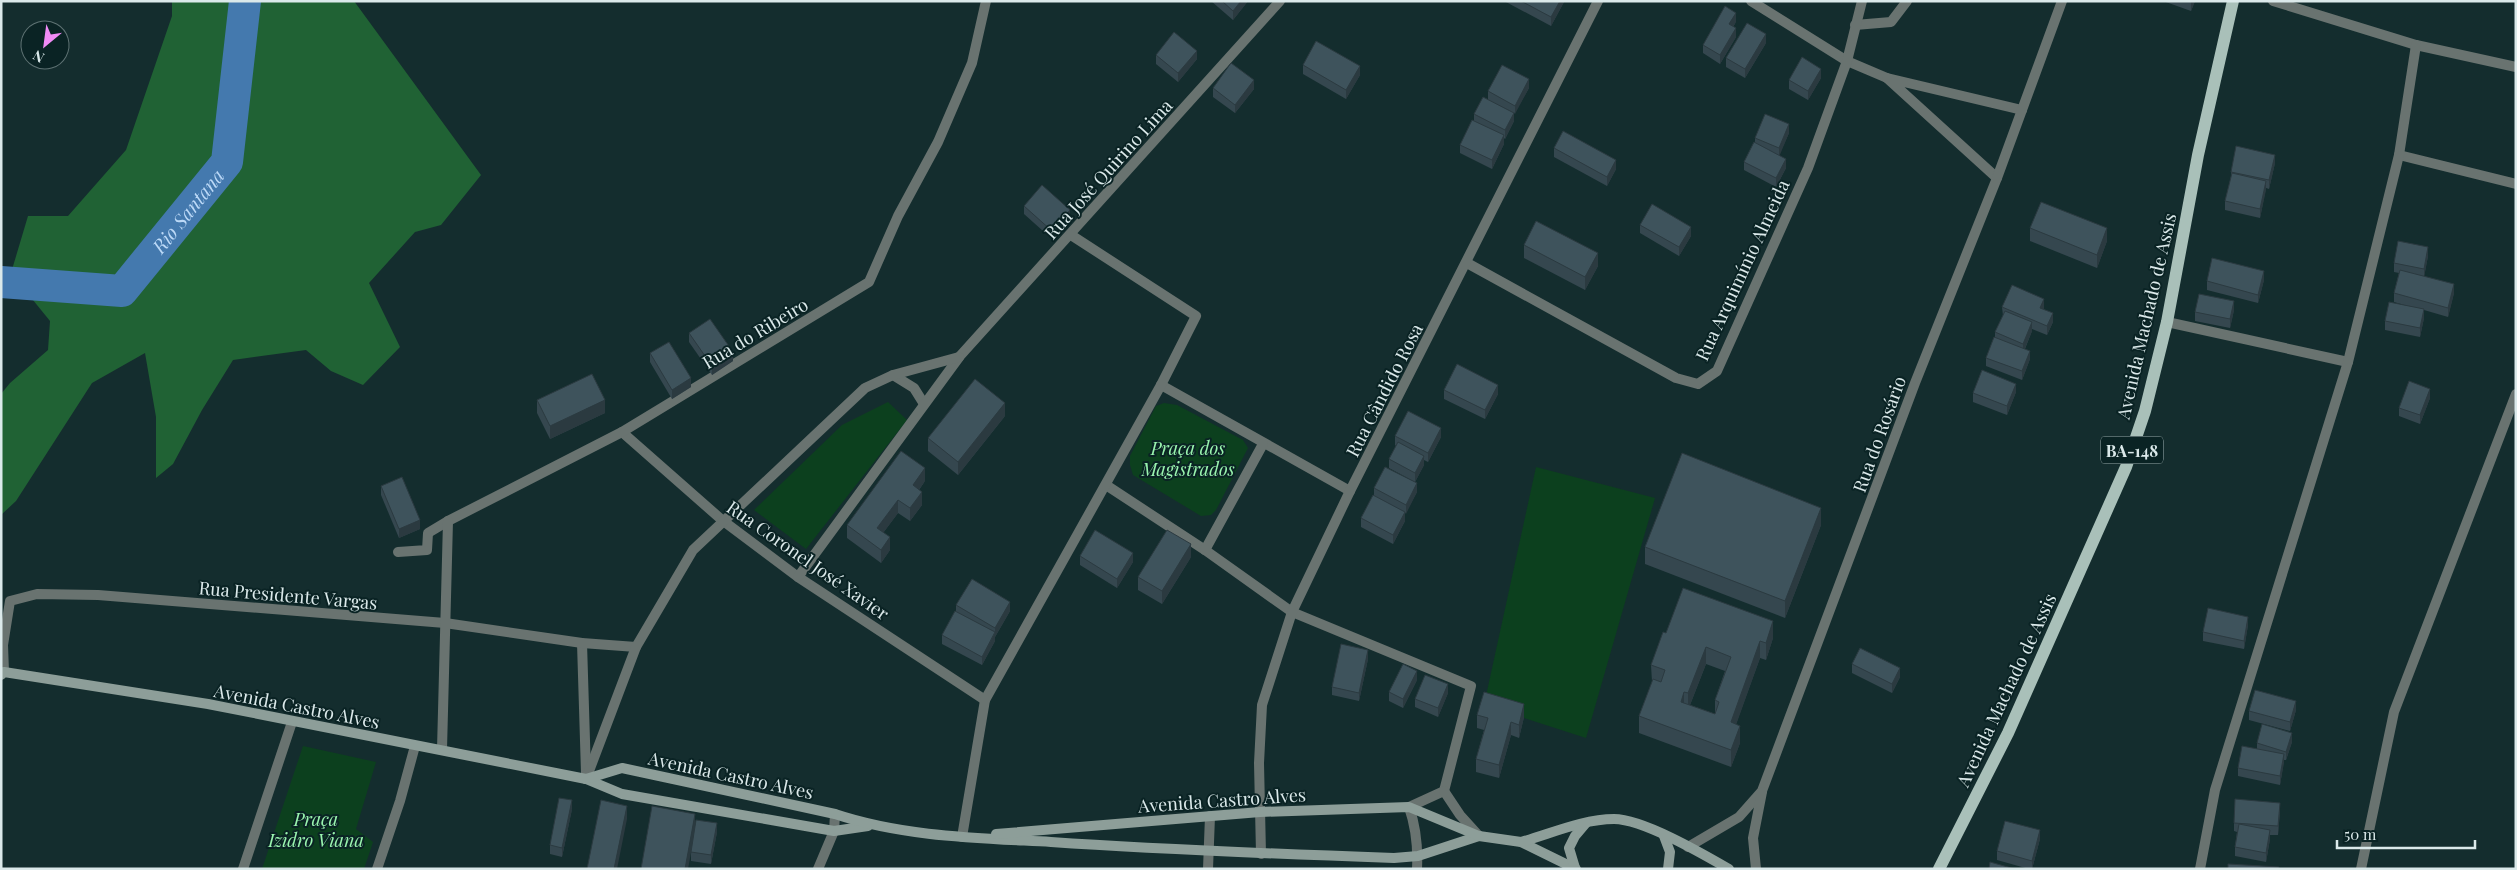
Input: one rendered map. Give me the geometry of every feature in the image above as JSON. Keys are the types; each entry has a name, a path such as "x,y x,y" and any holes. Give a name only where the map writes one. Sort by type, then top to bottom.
{"main road":[{"name":"Avenida Machado de Assis","path":"1939,869 2008,733 2126,467 2146,411 2167,322 2198,156 2233,1"}],"street":[{"name":"Rua do Ribeiro","path":"398,552 427,550 428,533 622,432 869,282 898,216 938,142 972,63 986,1"},
{"name":"Rua José Quirino Lima","path":"798,577 960,356 1280,1"},
{"name":"Rua Cândido Rosa","path":"1261,854 1262,705 1292,612 1350,491 1598,1"},
{"path":"1752,1 1847,61 1887,78 2022,110"},
{"name":"Rua Arquimínio Almeida","path":"1466,264 1676,378 1698,384 1717,371 1808,168 1847,61 1862,1"},
{"path":"1856,25 1892,22 1907,1"},
{"name":"Rua do Rosário","path":"1688,847 1739,818 1762,791 1915,383 1997,178 2062,1"},
{"path":"2274,1 2416,45 2516,67"},
{"path":"2200,869 2216,790 2348,362 2399,155 2416,45"},
{"path":"1887,78 1997,178"},
{"path":"2399,155 2516,184"},
{"path":"962,837 985,700 1161,385 1196,316 1071,235"},
{"path":"2167,322 2348,362"},
{"path":"586,779 636,648 693,550 722,520 865,388 893,375 960,356"},
{"path":"893,375 914,388 924,404"},
{"path":"1161,385 1263,444 1350,491"},
{"path":"2361,869 2394,712 2516,394"},
{"name":"Rua Coronel José Xavier","path":"622,432 722,520 798,577 985,700"},
{"path":"1205,550 1263,444"},
{"path":"1106,485 1205,550 1292,612 1471,686 1444,791 1460,815 1479,836"},
{"path":"442,749 448,521"},
{"name":"Rua Presidente Vargas","path":"3,673 3,645 10,601 37,594 98,596 445,624 582,643 636,648"},
{"path":"582,643 586,779"},
{"name":"Avenida Castro Alves","path":"3,673 208,704 415,746 442,749 586,779 622,794 834,831 869,825"},
{"path":"243,869 292,722"},
{"path":"377,869 400,801 415,746"},
{"name":"Avenida Castro Alves","path":"586,779 622,768 835,814 869,825 962,837 1209,852 1394,858 1418,856 1479,836"},
{"path":"1417,869 1418,856 1414,820 1409,808 1444,791"},
{"path":"1756,869 1753,838 1762,791"},
{"name":"Avenida Castro Alves","path":"962,837 1260,812 1409,808 1479,836 1520,842 1576,868"},
{"path":"818,869 834,831 835,814"},
{"path":"1208,869 1210,816"},
{"name":"Avenida Castro Alves","path":"1520,842 1586,823 1614,819 1622,820 1640,823 1730,869"},
{"name":"Avenida Castro Alves","path":"1576,868 1569,848 1586,823"},
{"path":"1664,836 1670,852 1668,869"}],"green space":[{"path":"172,1 354,1 481,175 441,225 415,232 369,283 400,347 363,385 331,371 306,350 233,360 202,410 173,464 156,478 156,417 145,353 92,383 16,501 1,515 1,394 10,383 48,350 50,321 11,273 28,216 68,216 126,150 172,16"},
{"path":"888,402 907,420 806,549 754,510 842,425"},
{"name":"Praça dos Magistrados","path":"1164,403 1177,405 1243,440 1248,448 1216,510 1211,515 1201,516 1133,475 1130,456 1156,406"},
{"path":"1536,467 1655,498 1586,738 1484,705"},
{"name":"Praça Izidro Viana","path":"303,746 376,762 356,829 373,842 364,869 262,869"}],"building":[{"path":"1222,1 1241,1 1233,11"},
{"path":"1521,1 1560,1 1551,17"},
{"path":"1725,6 1736,13 1729,24 1736,28 1720,55 1703,45"},
{"path":"1747,23 1766,34 1745,69 1726,58"},
{"path":"1174,32 1197,51 1178,73 1156,55"},
{"path":"1316,41 1360,66 1346,90 1303,65"},
{"path":"1802,57 1821,69 1808,91 1789,80"},
{"path":"1231,63 1254,80 1235,105 1213,88"},
{"path":"1502,65 1529,79 1515,106 1488,91"},
{"path":"1483,97 1514,113 1505,130 1474,114"},
{"path":"1765,114 1789,124 1779,148 1755,138"},
{"path":"1472,120 1504,135 1492,160 1460,145"},
{"path":"1563,131 1616,160 1607,177 1554,148"},
{"path":"1754,142 1786,159 1776,178 1744,162"},
{"path":"2236,146 2275,155 2269,180 2231,172"},
{"path":"2232,173 2266,181 2260,209 2225,201"},
{"path":"1042,185 1070,210 1052,231 1024,206"},
{"path":"2041,202 2107,228 2097,255 2030,228"},
{"path":"1652,204 1691,227 1679,247 1640,225"},
{"path":"1536,221 1598,253 1585,277 1524,245"},
{"path":"2398,241 2428,247 2424,269 2394,263"},
{"path":"2212,258 2264,271 2258,295 2207,281"},
{"path":"2400,270 2454,284 2448,308 2394,293"},
{"path":"2012,285 2044,299 2040,308 2053,313 2047,326 2002,307"},
{"path":"2199,294 2234,301 2230,319 2195,312"},
{"path":"2389,302 2424,309 2420,328 2385,321"},
{"path":"2005,311 2032,322 2023,344 1995,332"},
{"path":"710,319 733,352 712,366 689,333"},
{"path":"1994,337 2030,351 2022,371 1986,358"},
{"path":"669,342 691,378 672,390 650,353"},
{"path":"1457,364 1498,385 1485,410 1444,390"},
{"path":"1982,370 2016,384 2007,406 1973,393"},
{"path":"592,374 605,400 550,426 537,400"},
{"path":"975,379 1005,403 958,462 928,438"},
{"path":"2409,381 2430,389 2420,415 2399,408"},
{"path":"1408,411 1441,428 1428,453 1395,436"},
{"path":"1398,442 1424,456 1415,473 1389,459"},
{"path":"901,451 925,468 913,485 922,492 910,508 898,500 877,528 890,537 881,550 847,525"},
{"path":"1682,453 1821,508 1785,601 1645,547"},
{"path":"1385,467 1417,483 1406,505 1374,488"},
{"path":"402,477 420,520 399,529 381,486"},
{"path":"1373,495 1405,512 1393,535 1361,518"},
{"path":"1095,530 1133,553 1117,579 1080,556"},
{"path":"1167,530 1191,544 1162,591 1138,577"},
{"path":"972,579 1010,602 995,628 956,605"},
{"path":"1683,588 1773,621 1766,643 1760,641 1731,722 1740,726 1731,750 1639,716 1653,679 1661,682 1665,670 1651,665 1663,632 1666,633","holes":["1706,647 1731,657 1715,700 1719,702 1715,714 1681,702 1684,692 1688,693"]},
{"path":"2208,608 2248,617 2244,641 2203,632"},
{"path":"955,611 995,632 982,657 942,635"},
{"path":"1341,644 1368,650 1359,693 1332,687"},
{"path":"1860,648 1900,668 1892,684 1852,664"},
{"path":"1403,664 1417,671 1403,699 1389,692"},
{"path":"1425,675 1448,684 1438,708 1415,699"},
{"path":"2255,690 2296,701 2290,722 2249,711"},
{"path":"1484,692 1524,704 1519,725 1511,722 1499,765 1476,759 1488,718 1477,715"},
{"path":"2262,724 2292,733 2286,752 2257,743"},
{"path":"2242,746 2284,754 2280,776 2238,768"},
{"path":"559,798 572,800 562,848 550,845"},
{"path":"2235,799 2280,803 2278,826 2234,823"},
{"path":"601,800 627,806 614,869 587,869"},
{"path":"652,806 695,814 685,869 641,869"},
{"path":"696,820 717,823 711,855 691,852"},
{"path":"2005,821 2040,830 2032,861 1997,851"},
{"path":"2239,824 2270,830 2266,853 2235,847"},
{"path":"1990,862 2015,869 1989,869"},
{"path":"2228,864 2279,867 2279,869 2228,869"}],"waterway":[{"name":"Rio Santana","path":"1,282 122,291 227,162 245,1"}]}
